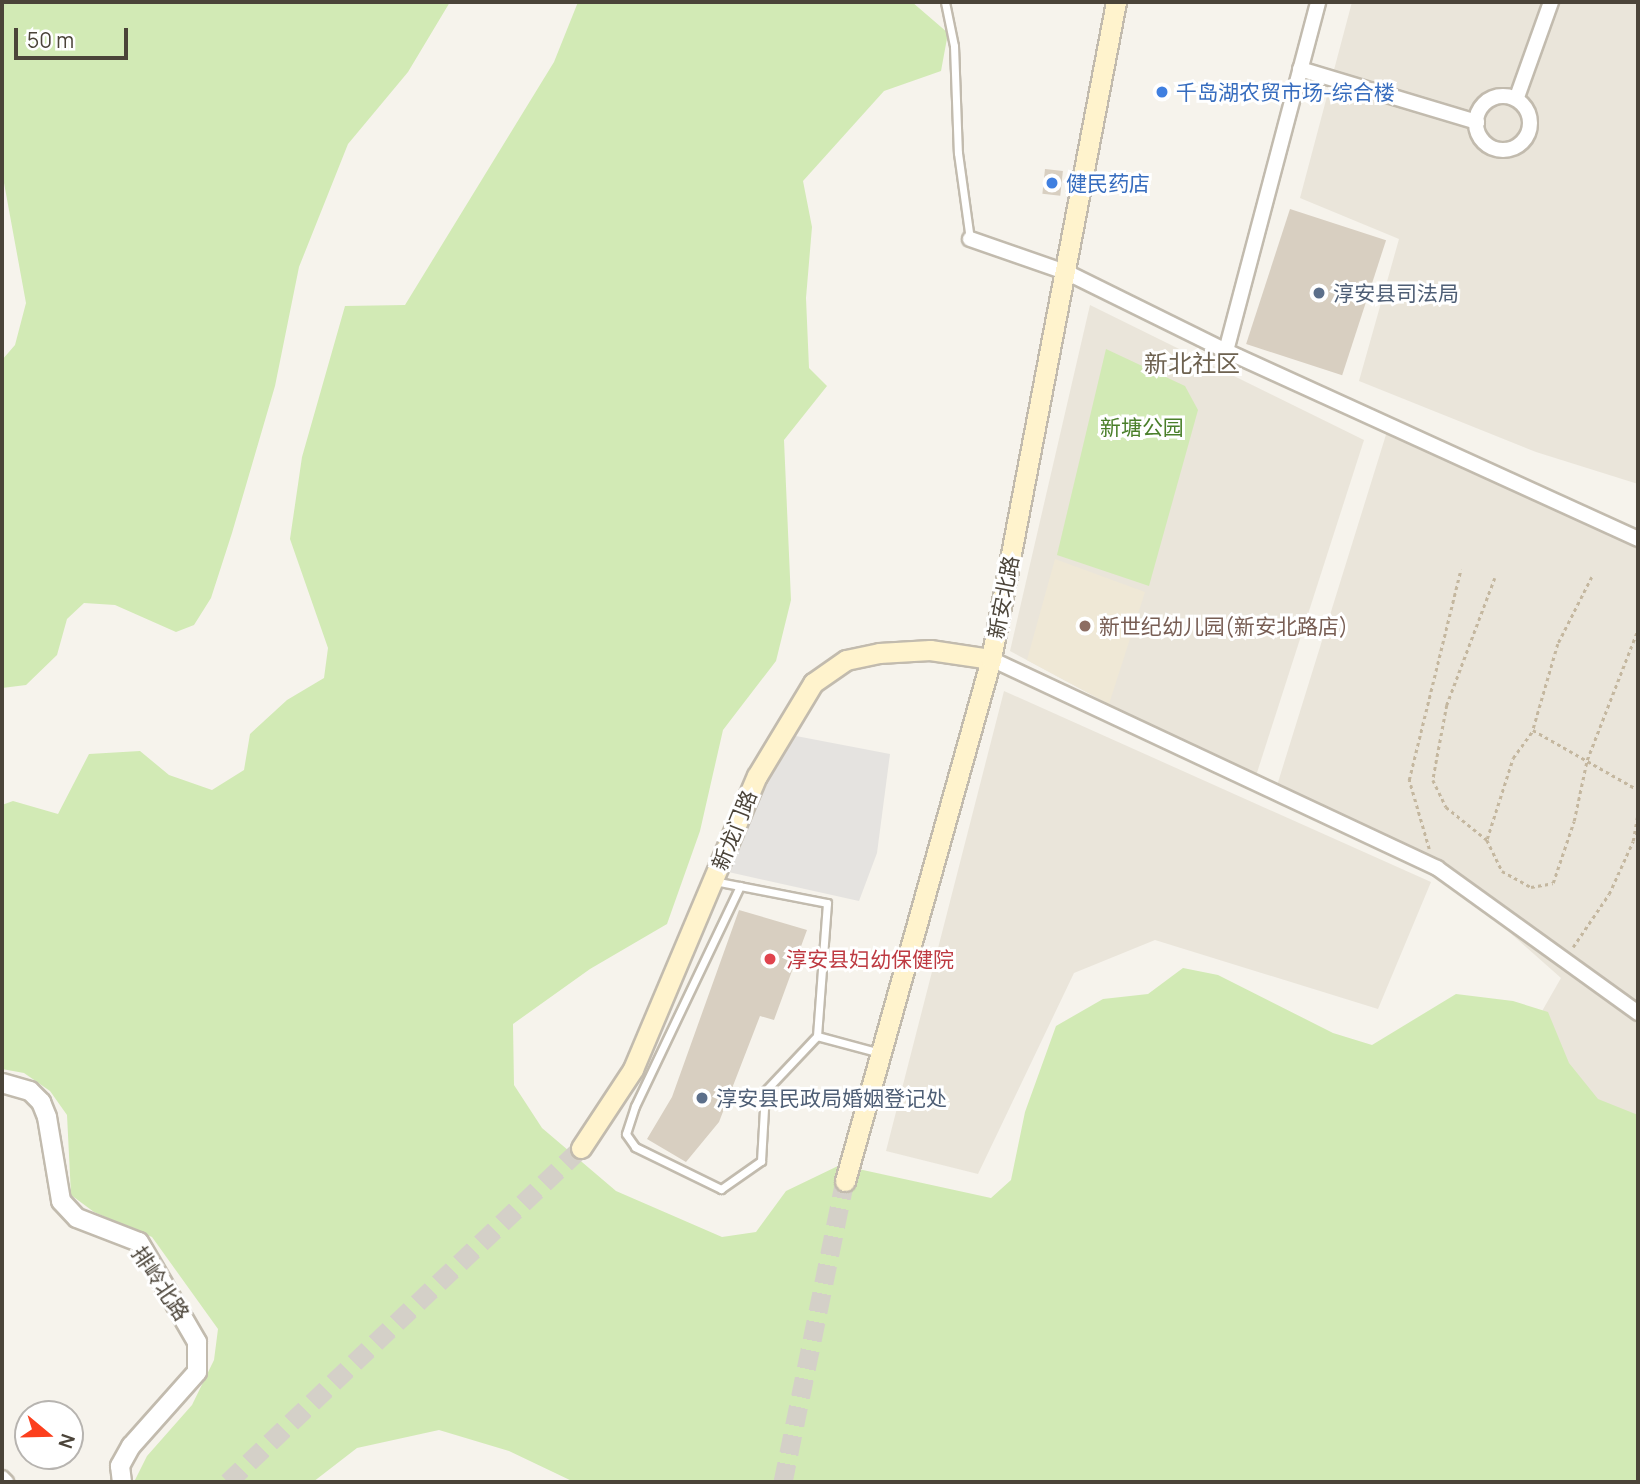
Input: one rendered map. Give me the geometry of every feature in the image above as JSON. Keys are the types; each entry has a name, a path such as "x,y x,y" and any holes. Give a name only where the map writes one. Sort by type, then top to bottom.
{"main road":[{"name":"新安北路","path":"845,1181 991,659 1068,273 1116,2"},
{"name":"新龙门路","path":"581,1148 633,1069 757,776 813,683 846,660 878,653 930,650 991,659"}],"street":[{"path":"1226,351 1318,2"},
{"path":"1517,97 1491,95 1481,105 1477,122 1485,142 1502,150 1519,148 1526,139 1529,123 1517,97 1551,2"},
{"path":"1300,69 1477,122"},
{"path":"970,239 1068,273 1226,351 1638,539"},
{"path":"991,659 1437,868 1562,961 1638,1013"},
{"name":"排岭北路","path":"2,1083 30,1091 41,1102 47,1117 61,1201 78,1218 139,1242 197,1342 197,1372 131,1446 120,1466 122,1482"},
{"path":"2,1478 6,1482"}],"lane":[{"path":"945,2 954,46 958,153 970,239"},
{"path":"713,880 827,903 817,1036 765,1091 761,1161 721,1189 635,1147 626,1134 635,1106 740,886"},
{"path":"817,1036 881,1053"}],"path":[{"path":"1437,868 1421,830 1409,780 1461,569"},
{"path":"1487,840 1513,758 1533,730 1558,644 1592,577"},
{"path":"1495,578 1447,705 1433,780 1446,807 1487,840 1502,871 1531,887 1553,883 1574,821 1587,760 1638,629"},
{"path":"1533,730 1638,790"},
{"path":"1562,961 1596,916 1633,841 1638,813"},
{"path":"1633,841 1638,838"}],"shaded area":[{"path":"1352,2 1638,2 1638,484 1536,452 1359,381 1399,239 1300,198"},
{"path":"1090,305 1364,440 1254,782 1010,651"},
{"path":"1389,425 1638,542 1638,1167 1502,1081 1561,978 1437,868 1275,792"},
{"name":"新世纪幼儿园(新安北路店)","path":"1055,559 1145,592 1109,704 1027,660"},
{"path":"1004,691 1431,882 1378,1009 1155,940 1074,973 978,1174 886,1151"},
{"path":"796,736 890,754 877,853 859,901 724,871 765,783"}],"green space":[{"path":"2,2 450,2 408,72 348,144 299,267 275,386 232,533 211,598 194,625 176,632 115,605 84,603 67,619 57,655 26,685 2,688 2,360 15,345 26,303 2,172"},
{"path":"578,2 912,2 948,33 941,71 884,91 803,181 812,227 806,298 809,368 827,386 784,440 791,600 776,661 723,730 700,831 667,924 590,969 513,1024 514,1085 542,1128 616,1191 722,1237 756,1232 786,1191 840,1165 991,1198 1011,1180 1025,1112 1056,1026 1103,999 1148,994 1183,968 1218,975 1333,1033 1372,1045 1456,994 1513,1001 1548,1012 1569,1063 1598,1099 1638,1115 1638,1482 574,1482 509,1451 439,1430 357,1448 313,1482 134,1482 147,1456 192,1405 214,1360 218,1329 152,1237 94,1212 71,1195 67,1115 50,1091 24,1073 2,1069 2,805 13,801 58,814 89,754 140,751 169,775 212,790 244,770 250,734 287,700 324,678 328,648 290,539 302,457 345,306 405,305 554,62"},
{"name":"新塘公园","path":"1106,349 1185,386 1198,410 1149,586 1057,555"}],"building":[{"name":"健民药店","path":"1045,169 1063,171 1060,196 1042,194"},
{"name":"淳安县司法局","path":"1290,209 1386,240 1342,375 1246,344"},
{"name":"淳安县妇幼保健院","path":"739,910 807,930 774,1020 760,1016 719,1122 686,1162 647,1139 672,1097"}],"tunnel":[{"path":"228,1482 581,1148"},
{"path":"783,1482 845,1181"}],"place":[{"name":"千岛湖农贸市场-综合楼","path":"1162,92"},
{"name":"健民药店","path":"1052,183"},
{"name":"淳安县司法局","path":"1319,293"},
{"name":"新世纪幼儿园(新安北路店)","path":"1085,626"},
{"name":"淳安县妇幼保健院","path":"770,959"},
{"name":"淳安县民政局婚姻登记处","path":"702,1098"}],"district":[{"name":"新北社区","path":"1192,363"}]}
